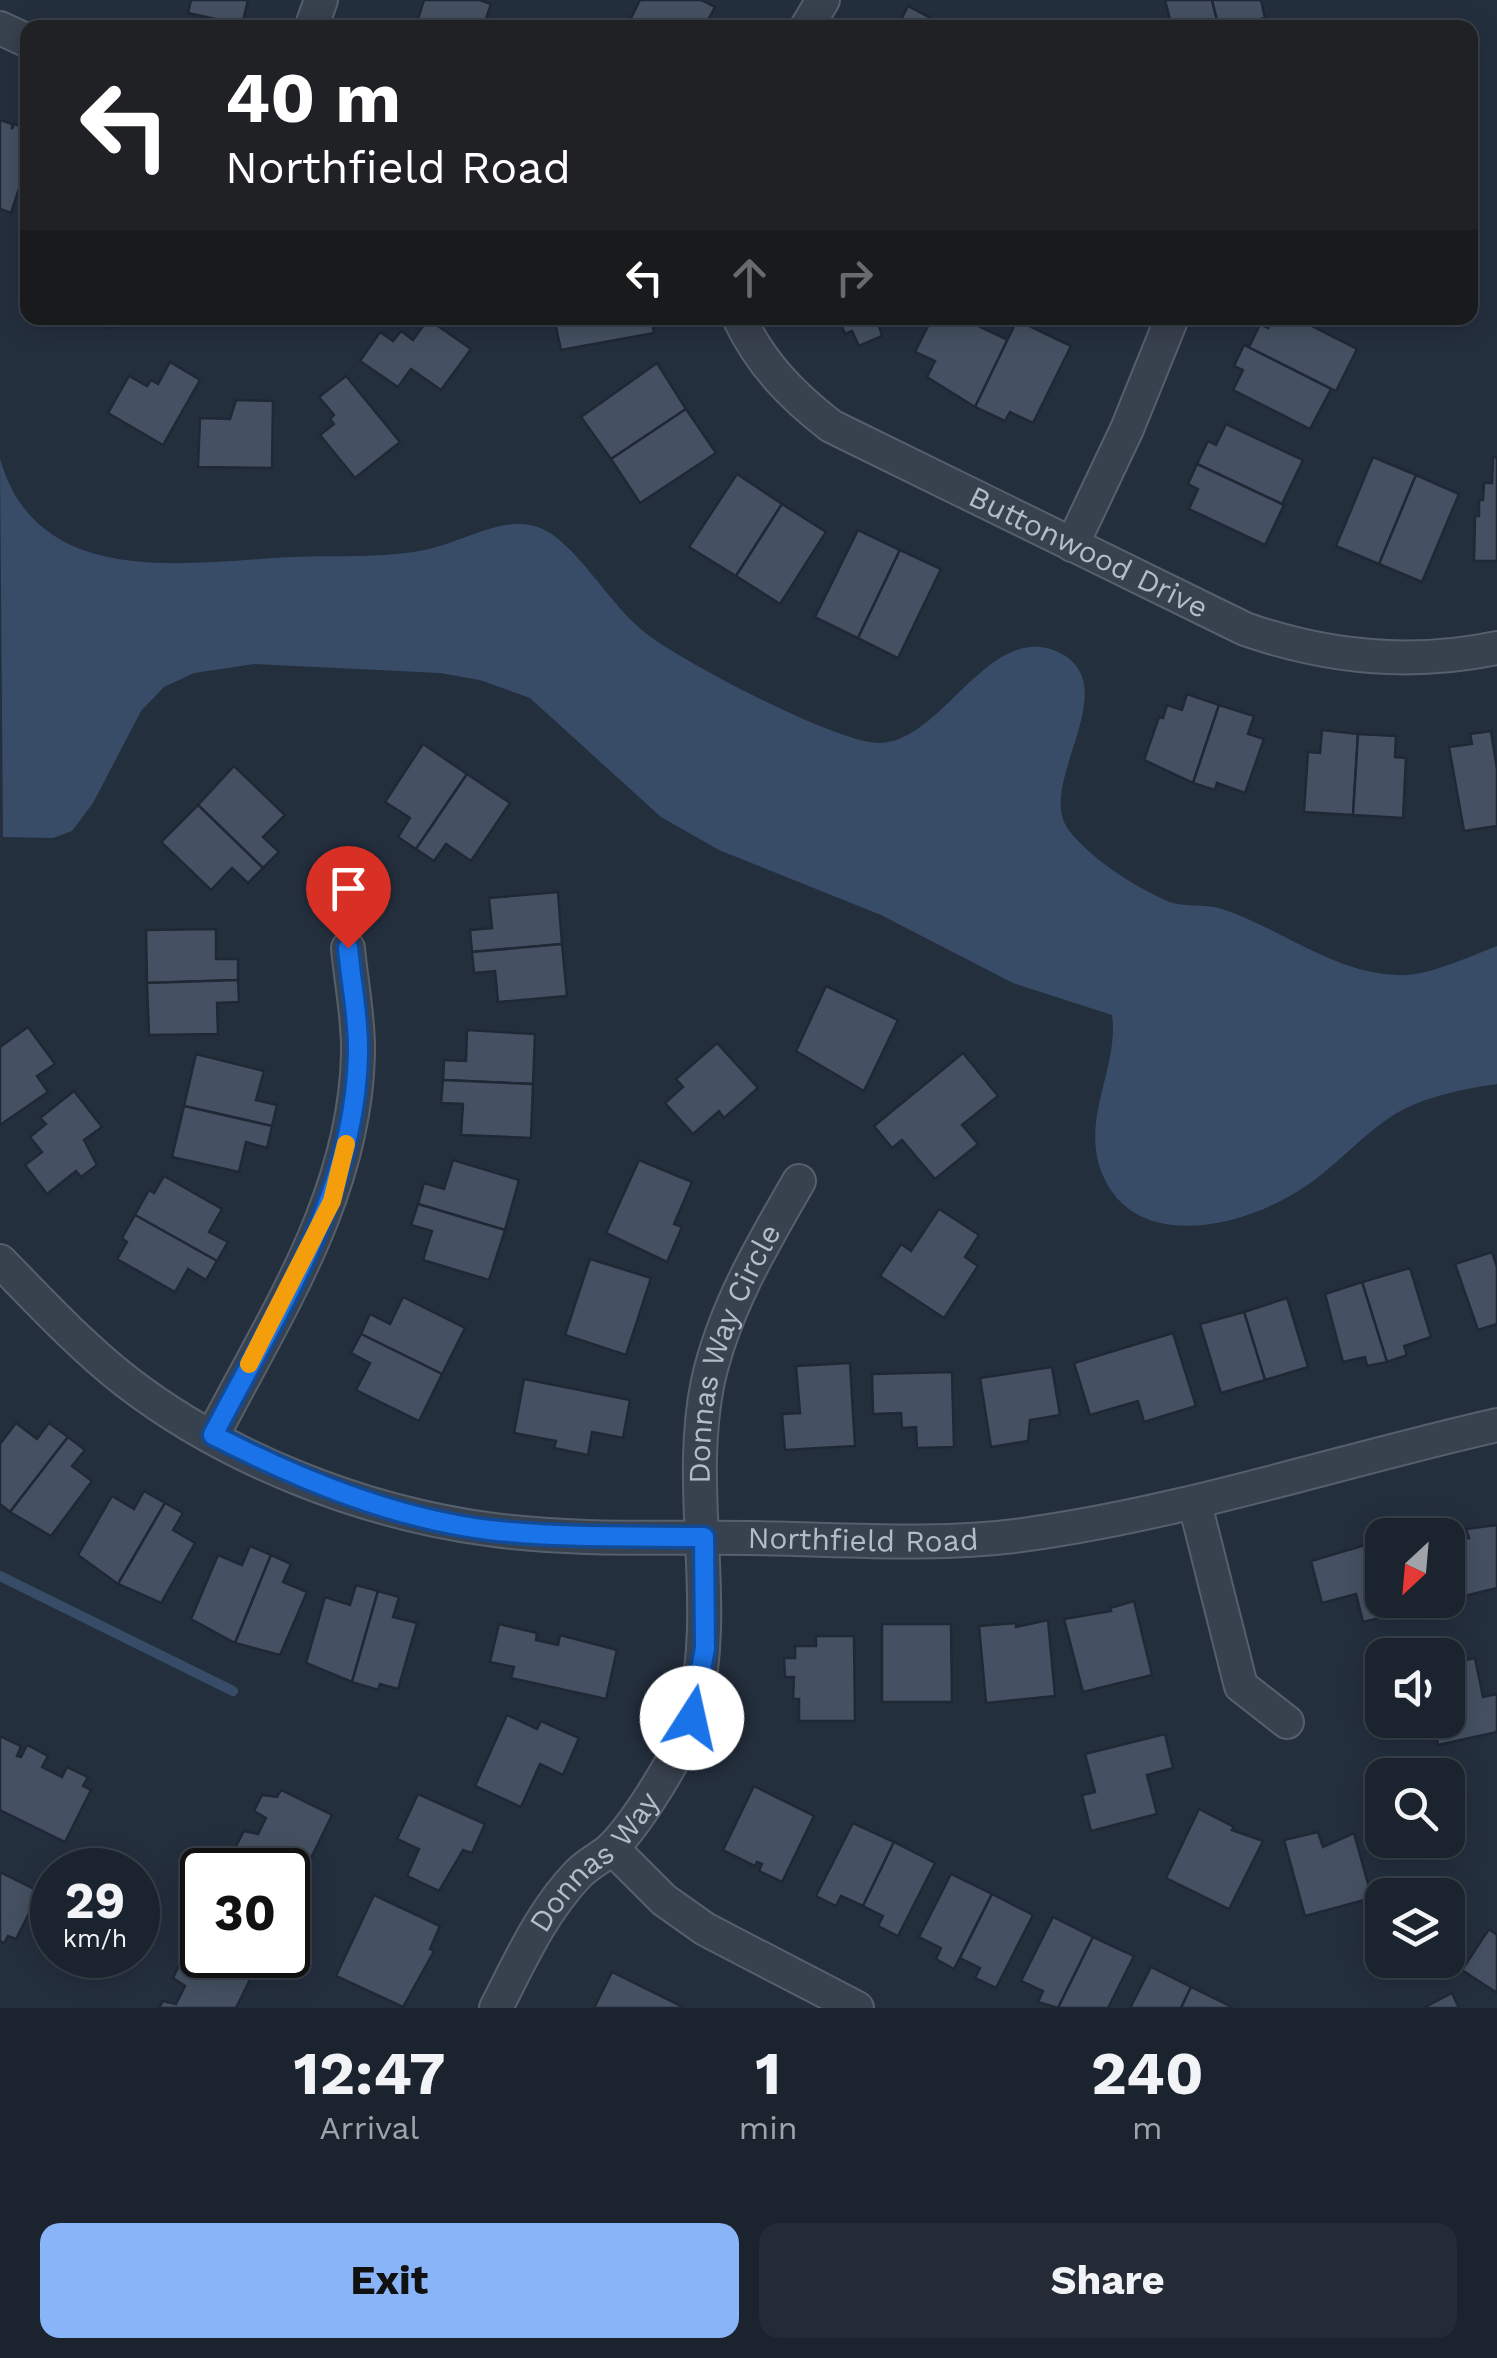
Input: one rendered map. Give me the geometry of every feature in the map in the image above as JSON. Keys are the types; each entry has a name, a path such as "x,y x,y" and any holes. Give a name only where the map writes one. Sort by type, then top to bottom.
{"street":[{"name":"Buttonwood Drive","path":"743,325 762,359 794,398 832,426 1246,630 1281,642 1386,658 1497,648"},
{"path":"1072,545 1127,429 1169,325"},
{"path":"213,1435 293,1282 335,1190 352,1121 358,1050 348,948"},
{"name":"Donnas Way Circle","path":"704,1537 701,1468 708,1383 732,1306 799,1181"},
{"name":"Northfield Road","path":"0,1260 69,1333 130,1384 213,1435 265,1462 364,1501 469,1526 583,1535 1019,1536 1195,1504 1497,1426"},
{"path":"1195,1504 1241,1686 1286,1722"},
{"name":"Donnas Way","path":"496,2008 535,1930 580,1872 612,1848 664,1772 692,1718 705,1648 704,1537"},
{"path":"612,1848 664,1900 704,1928 857,2008"}],"water":[{"path":"0,459 19,501 47,531 81,549 120,559 163,563 381,555 433,548 511,524 542,529 581,561 635,624 667,648 795,715 856,739 877,743 901,738 923,725 989,666 1012,652 1036,647 1062,654 1079,670 1085,690 1083,713 1062,788 1061,810 1068,829 1087,850 1141,888 1167,901 1222,909 1358,969 1418,974 1497,946 1497,1084 1432,1098 1395,1114 1306,1186 1252,1213 1190,1226 1161,1223 1135,1213 1114,1194 1099,1165 1096,1146 1098,1108 1111,1052 1112,1015 1013,983 881,915 719,850 661,817 530,698 480,680 440,673 254,664 194,673 164,687 141,711 93,803 72,831 53,838 3,837"}],"building":[{"path":"191,0 248,0 243,20 188,13"},
{"path":"424,0 480,0 491,4 486,20 418,20"},
{"path":"640,0 701,0 715,7 708,20 630,20"},
{"path":"1165,0 1212,0 1217,20 1170,20"},
{"path":"1212,0 1261,0 1265,18 1217,20"},
{"path":"908,6 934,20 901,20"},
{"path":"0,120 12,124 12,129 14,124 20,126 20,186 11,213 0,209"},
{"path":"424,325 437,325 471,349 441,390 411,369 398,387 360,361 380,332 393,341 401,331 413,340"},
{"path":"556,325 652,325 654,333 561,350"},
{"path":"841,325 879,325 882,336 859,346 852,331 845,334"},
{"path":"928,325 977,325 1008,340 975,407 927,377 935,361 915,352"},
{"path":"1015,325 1027,325 1071,346 1033,423 1010,412 1005,421 975,407"},
{"path":"1260,325 1310,325 1357,349 1336,391 1244,345 1250,345"},
{"path":"1244,345 1331,389 1310,429 1233,390 1243,370 1234,366"},
{"path":"170,362 200,380 163,445 108,413 129,376 147,386 151,380 158,384"},
{"path":"657,363 686,409 611,459 581,417"},
{"path":"346,376 400,442 355,478 320,435 334,424 330,419 334,415 319,397"},
{"path":"236,400 273,401 272,468 198,467 200,418 230,419"},
{"path":"686,409 716,453 640,503 611,459"},
{"path":"1226,424 1303,460 1282,504 1197,464 1208,441 1216,445"},
{"path":"1373,457 1416,475 1379,564 1336,546"},
{"path":"1493,457 1497,457 1497,561 1474,561 1475,516 1479,516 1484,483 1492,483"},
{"path":"1197,464 1284,505 1265,545 1189,509 1198,489 1188,484"},
{"path":"737,474 782,504 736,576 689,547"},
{"path":"1416,475 1459,494 1422,582 1379,564"},
{"path":"782,504 826,532 780,604 736,576"},
{"path":"858,530 900,550 858,638 815,617"},
{"path":"900,550 941,569 898,658 858,638"},
{"path":"1187,694 1219,705 1193,783 1144,760 1159,717 1163,718 1167,705 1182,710"},
{"path":"1219,705 1254,716 1248,734 1264,739 1245,793 1217,783 1215,790 1193,783"},
{"path":"1322,730 1358,734 1353,815 1304,812 1308,752 1320,753"},
{"path":"1491,731 1497,769 1497,826 1464,831 1449,747 1472,744 1470,734"},
{"path":"1358,734 1396,736 1395,757 1406,758 1403,818 1353,815"},
{"path":"423,744 467,774 416,849 398,837 410,818 385,802"},
{"path":"234,766 285,815 263,837 279,852 263,868 198,805"},
{"path":"467,774 510,803 471,861 446,844 434,861 416,849"},
{"path":"198,805 263,868 248,883 232,868 211,890 161,842"},
{"path":"558,892 562,944 472,952 470,930 492,928 489,898"},
{"path":"216,929 216,959 238,959 238,980 147,983 146,930"},
{"path":"562,944 567,996 498,1002 495,971 474,973 472,952"},
{"path":"238,980 239,1002 217,1003 218,1034 149,1035 147,983"},
{"path":"826,986 898,1020 864,1091 796,1051"},
{"path":"28,1027 55,1064 37,1076 48,1092 0,1125 0,1047"},
{"path":"467,1030 535,1034 533,1084 443,1080 444,1060 466,1061"},
{"path":"717,1043 758,1088 724,1118 719,1111 693,1134 665,1103 683,1087 676,1079"},
{"path":"963,1053 998,1096 962,1125 978,1144 935,1179 902,1140 892,1148 874,1126"},
{"path":"196,1054 264,1071 256,1100 277,1105 272,1126 184,1106"},
{"path":"443,1080 533,1084 531,1138 461,1135 463,1104 441,1103"},
{"path":"74,1091 102,1127 84,1140 97,1165 81,1177 76,1171 47,1194 25,1165 42,1152 30,1137 46,1124 40,1118"},
{"path":"184,1106 272,1126 267,1148 246,1142 239,1172 172,1157"},
{"path":"453,1160 519,1180 505,1230 418,1204 424,1183 444,1189"},
{"path":"639,1160 692,1182 674,1224 682,1227 667,1262 606,1233"},
{"path":"164,1176 222,1209 209,1232 228,1242 217,1261 135,1215 149,1190 154,1193"},
{"path":"418,1204 505,1230 489,1280 423,1260 432,1231 411,1225"},
{"path":"939,1209 979,1235 965,1257 978,1266 944,1318 880,1276 901,1244 911,1251"},
{"path":"135,1215 217,1261 206,1280 188,1269 175,1292 117,1259 127,1242 122,1238"},
{"path":"1492,1252 1497,1267 1497,1324 1478,1330 1455,1264"},
{"path":"590,1259 651,1278 626,1355 565,1335"},
{"path":"1410,1268 1431,1337 1404,1346 1407,1355 1387,1362 1362,1282"},
{"path":"1362,1282 1387,1362 1367,1366 1365,1357 1343,1362 1325,1294"},
{"path":"403,1297 465,1328 442,1374 361,1334 370,1314 390,1324"},
{"path":"1287,1298 1308,1367 1265,1380 1244,1312"},
{"path":"1244,1312 1265,1380 1221,1393 1200,1324"},
{"path":"1173,1333 1196,1406 1144,1422 1138,1401 1090,1415 1074,1363"},
{"path":"361,1334 442,1374 419,1421 356,1390 370,1363 351,1353"},
{"path":"850,1363 855,1446 785,1450 782,1414 800,1413 796,1366"},
{"path":"1052,1367 1060,1415 1030,1420 1028,1441 991,1447 980,1378"},
{"path":"952,1372 954,1447 917,1448 916,1427 902,1428 901,1413 873,1414 872,1374"},
{"path":"524,1379 630,1400 623,1438 592,1432 588,1455 554,1448 556,1441 514,1433"},
{"path":"16,1423 37,1439 49,1423 68,1437 10,1512 0,1504 0,1444"},
{"path":"68,1437 85,1450 72,1466 92,1481 51,1536 10,1512"},
{"path":"144,1491 165,1503 118,1584 78,1555 112,1496 134,1509"},
{"path":"165,1503 183,1513 173,1530 195,1543 161,1603 118,1584"},
{"path":"1497,1525 1497,1588 1465,1596 1465,1539 1469,1538 1466,1529"},
{"path":"1365,1545 1365,1618 1380,1618 1363,1622 1356,1594 1322,1603 1311,1561"},
{"path":"250,1546 271,1555 235,1643 191,1619 218,1555 242,1565"},
{"path":"271,1555 291,1564 283,1582 307,1592 280,1655 235,1643"},
{"path":"356,1585 378,1591 352,1682 306,1663 325,1597 350,1605"},
{"path":"378,1591 399,1597 393,1617 417,1623 398,1689 380,1684 378,1690 352,1682"},
{"path":"1134,1601 1152,1675 1083,1692 1064,1619 1111,1611 1110,1608"},
{"path":"1048,1620 1055,1696 986,1703 979,1626 1016,1623 1016,1627"},
{"path":"499,1624 537,1633 536,1640 558,1645 560,1635 617,1650 606,1699 511,1678 514,1667 490,1662"},
{"path":"882,1624 951,1624 952,1702 882,1702"},
{"path":"816,1636 854,1636 855,1721 799,1721 799,1699 793,1699 794,1677 785,1677 784,1658 795,1658 795,1646 816,1646"},
{"path":"1475,1658 1483,1697 1497,1694 1497,1732 1438,1745 1437,1738 1465,1738 1465,1660"},
{"path":"507,1715 537,1729 541,1721 579,1738 563,1775 540,1764 521,1807 475,1786"},
{"path":"1165,1734 1173,1768 1147,1775 1157,1814 1091,1831 1082,1795 1095,1792 1085,1754"},
{"path":"0,1736 21,1746 17,1756 21,1757 27,1745 48,1756 42,1767 62,1777 67,1767 88,1777 83,1786 91,1790 65,1842 0,1810"},
{"path":"754,1786 814,1816 782,1882 759,1871 762,1864 757,1862 755,1866 723,1850"},
{"path":"281,1790 332,1815 310,1860 310,1848 235,1848 244,1831 258,1834 266,1818 254,1811 262,1795 277,1797"},
{"path":"418,1794 485,1824 472,1853 463,1850 439,1891 407,1876 419,1849 397,1839"},
{"path":"1199,1809 1234,1827 1232,1830 1263,1841 1229,1909 1166,1878"},
{"path":"853,1823 894,1842 863,1906 841,1896 836,1906 816,1896"},
{"path":"1318,1832 1323,1847 1354,1833 1366,1878 1365,1900 1305,1916 1284,1840"},
{"path":"894,1842 935,1863 898,1936 878,1926 883,1916 863,1906"},
{"path":"0,1872 30,1887 30,1912 16,1939 8,1936 4,1943 0,1941"},
{"path":"951,1874 992,1894 954,1969 936,1959 941,1948 919,1937"},
{"path":"992,1894 1033,1915 996,1988 975,1978 980,1968 960,1958"},
{"path":"374,1895 440,1926 430,1949 434,1951 403,2007 336,1976"},
{"path":"1053,1917 1093,1937 1058,2008 1038,2002 1043,1991 1021,1981"},
{"path":"1489,1929 1497,1935 1497,1993 1465,1972 1465,1965"},
{"path":"1093,1937 1134,1956 1108,2008 1058,2008"},
{"path":"180,1963 180,1978 251,1978 236,2008 159,2008 163,2001 176,2004 185,1986 173,1978"},
{"path":"1151,1967 1191,1987 1181,2008 1130,2008"},
{"path":"612,1972 683,2007 683,2008 594,2008"},
{"path":"1191,1987 1232,2007 1232,2008 1181,2008"},
{"path":"1452,1993 1459,2008 1423,2008"}],"waterway":[{"path":"0,1576 233,1691"}],"slow traffic":[{"path":"249,1364 332,1201 346,1144"}],"route":[{"path":"348,948 358,1050 352,1121 332,1201 213,1435 265,1462 364,1501 487,1530 704,1537 705,1648 692,1718"}]}
